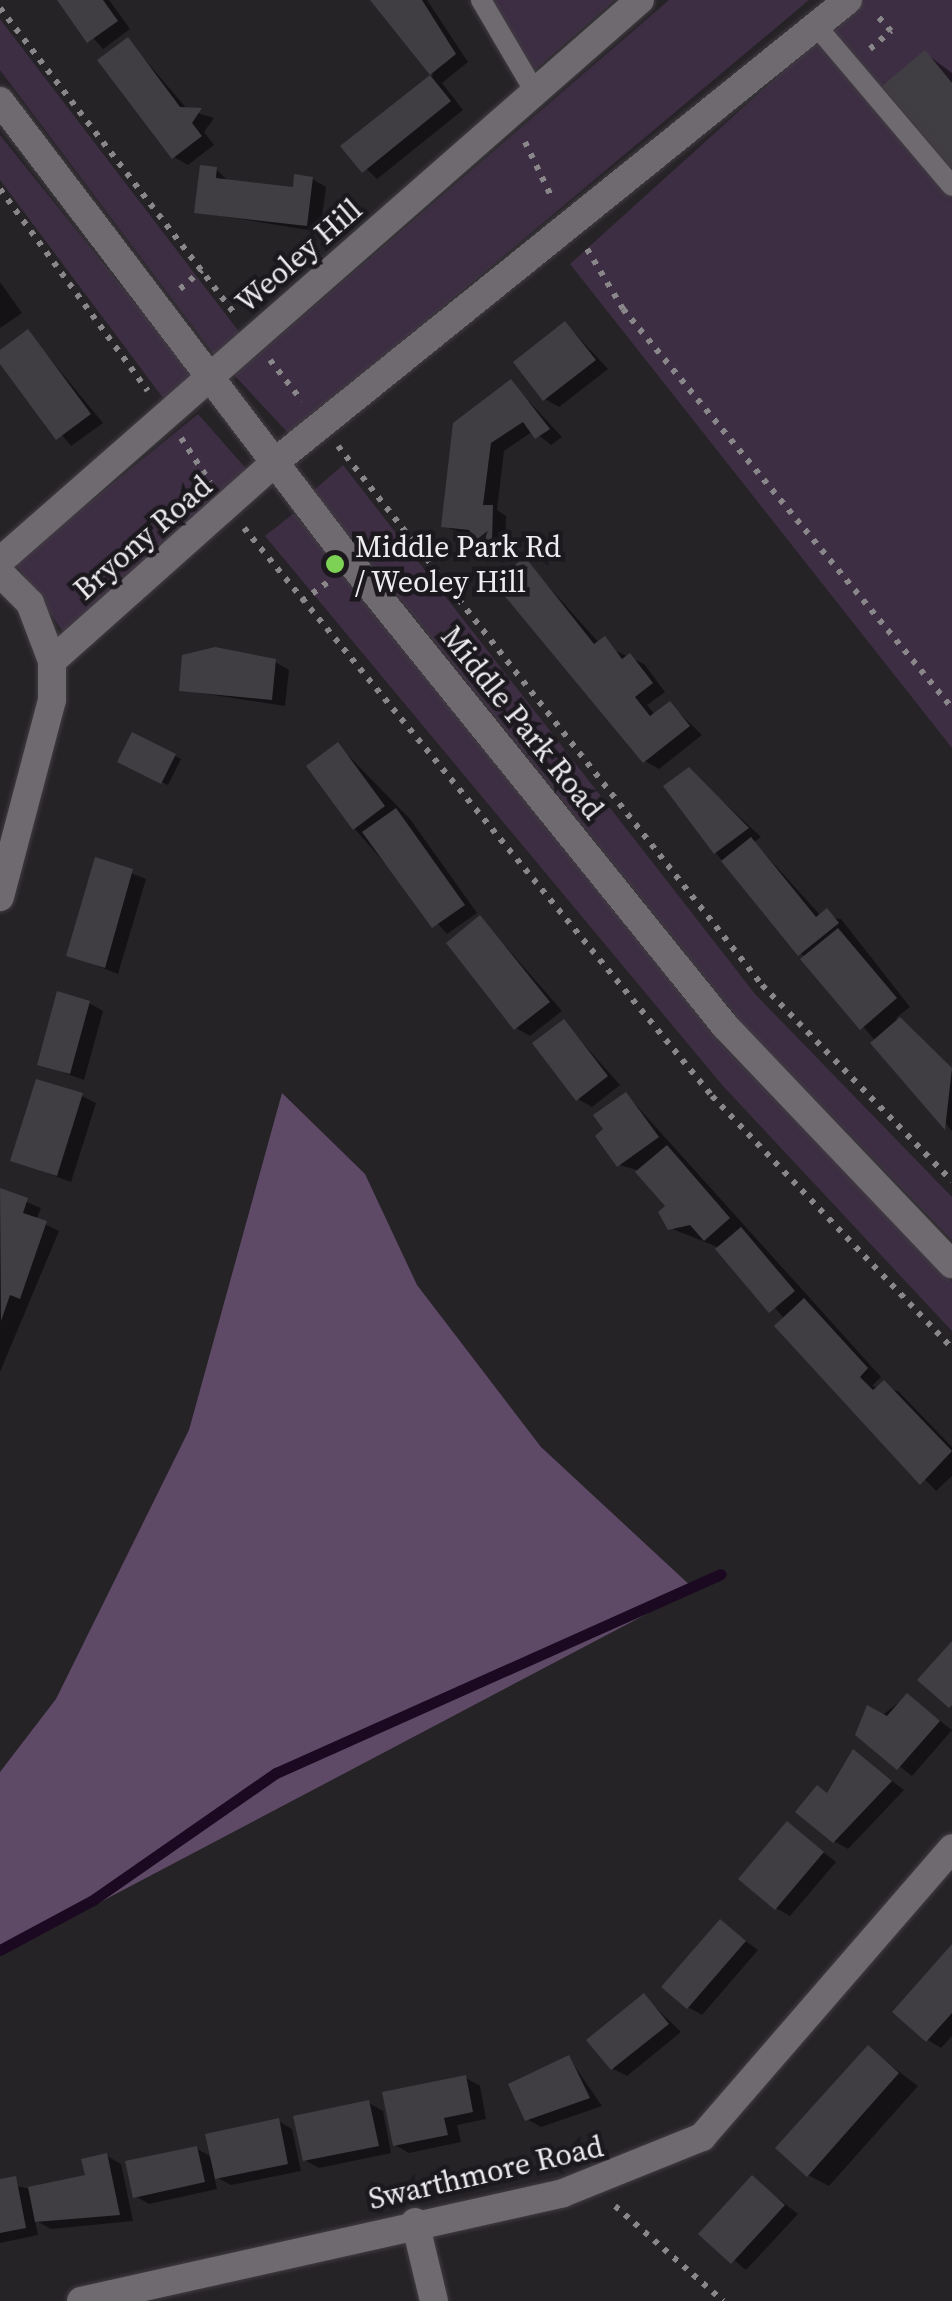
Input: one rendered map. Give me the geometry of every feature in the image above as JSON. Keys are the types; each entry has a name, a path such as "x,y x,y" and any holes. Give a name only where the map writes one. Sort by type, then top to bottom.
{"street":[{"name":"Weoley Hill","path":"0,561 640,0"},
{"path":"275,462 325,430 566,227 848,0"},
{"name":"Middle Park Road","path":"0,101 275,462 724,1026 952,1264"},
{"name":"Bryony Road","path":"52,661 275,462"},
{"name":"Bryony Road","path":"0,573 30,603 52,661 40,752 0,897"},
{"name":"Swarthmore Road","path":"81,2301 591,2185 702,2138 952,1848"},
{"path":"415,2222 434,2301"}],"lane":[{"path":"481,0 535,92"},
{"path":"818,28 952,186"}],"path":[{"path":"0,8 253,338 762,985 952,1181"},
{"path":"512,114 566,227 623,310 952,708"},
{"path":"0,188 167,417 227,508 712,1096 952,1348"},
{"path":"591,2185 723,2301"}],"shaded area":[{"path":"471,0 615,0 519,84"},
{"path":"669,0 809,0 290,435 234,375"},
{"path":"862,0 952,0 952,748 570,264"},
{"path":"0,19 240,333 218,360 0,70"},
{"path":"0,135 196,379 169,406 0,180"},
{"path":"198,414 250,473 64,633 15,563"},
{"path":"343,465 755,994 952,1197 952,1240 745,1027 313,491"},
{"path":"294,513 720,1043 952,1282 952,1331 723,1086 265,536"},
{"path":"282,1093 365,1174 417,1285 541,1447 694,1589 0,1955 0,1772 56,1699 189,1430"}],"building":[{"path":"57,0 103,0 118,21 87,43"},
{"path":"370,0 422,0 456,54 430,75"},
{"path":"128,37 180,107 202,108 192,123 202,136 172,159 97,60"},
{"path":"925,50 952,83 952,169 882,86"},
{"path":"430,75 451,101 362,173 340,146"},
{"path":"200,165 217,167 216,178 293,187 294,174 313,177 307,226 194,213"},
{"path":"565,321 596,360 543,401 513,362"},
{"path":"28,329 91,414 56,440 0,364 0,350"},
{"path":"511,379 550,429 535,439 523,422 491,443 483,505 493,505 492,545 479,546 469,530 441,527 453,423"},
{"path":"525,557 594,644 605,636 622,659 630,653 653,683 635,697 650,716 670,701 690,726 643,763 493,582"},
{"path":"215,647 276,659 272,700 179,691 182,655"},
{"path":"132,732 176,754 161,784 117,762"},
{"path":"338,742 385,806 353,830 306,766"},
{"path":"689,767 749,828 714,854 663,786"},
{"path":"396,808 465,905 432,928 362,832"},
{"path":"751,837 816,917 827,908 839,923 798,956 721,861"},
{"path":"95,857 133,869 105,968 66,956"},
{"path":"480,915 550,1002 514,1030 446,943"},
{"path":"838,928 897,998 860,1030 800,959"},
{"path":"57,991 90,1001 70,1074 37,1065"},
{"path":"900,1017 952,1068 945,1130 870,1043"},
{"path":"564,1019 608,1076 576,1101 532,1043"},
{"path":"36,1079 83,1093 57,1176 10,1161"},
{"path":"626,1092 659,1137 617,1167 595,1136 603,1129 593,1115"},
{"path":"667,1145 730,1218 704,1241 690,1225 668,1230 658,1212 665,1206 635,1172"},
{"path":"0,1188 28,1198 23,1213 47,1221 20,1299 10,1295 1,1321"},
{"path":"741,1227 795,1291 769,1313 715,1249"},
{"path":"804,1298 868,1368 860,1377 873,1390 884,1380 952,1451 920,1485 774,1326"},
{"path":"952,1641 952,1705 949,1708 917,1680"},
{"path":"907,1693 940,1721 897,1770 855,1735 867,1705 887,1716"},
{"path":"853,1749 892,1781 833,1843 795,1812 817,1785 827,1793"},
{"path":"787,1821 824,1852 775,1910 738,1879"},
{"path":"720,1919 746,1941 687,2009 661,1987"},
{"path":"952,1944 952,2013 926,2042 892,2012"},
{"path":"644,1993 669,2024 611,2070 586,2040"},
{"path":"868,2045 899,2073 807,2177 775,2148"},
{"path":"569,2055 590,2098 525,2121 508,2084"},
{"path":"466,2075 473,2112 444,2118 448,2135 393,2146 382,2092"},
{"path":"369,2100 379,2146 303,2161 293,2116"},
{"path":"279,2118 288,2164 215,2179 205,2134"},
{"path":"197,2146 205,2182 133,2198 125,2161"},
{"path":"107,2153 120,2215 35,2222 28,2187 85,2175 81,2159"},
{"path":"752,2175 785,2205 731,2264 698,2234"},
{"path":"16,2176 26,2228 0,2233 0,2179"}],"waterway":[{"path":"0,1950 93,1900 276,1773 720,1574"}],"place":[{"name":"Middle Park Rd / Weoley Hill","path":"335,564"}]}
